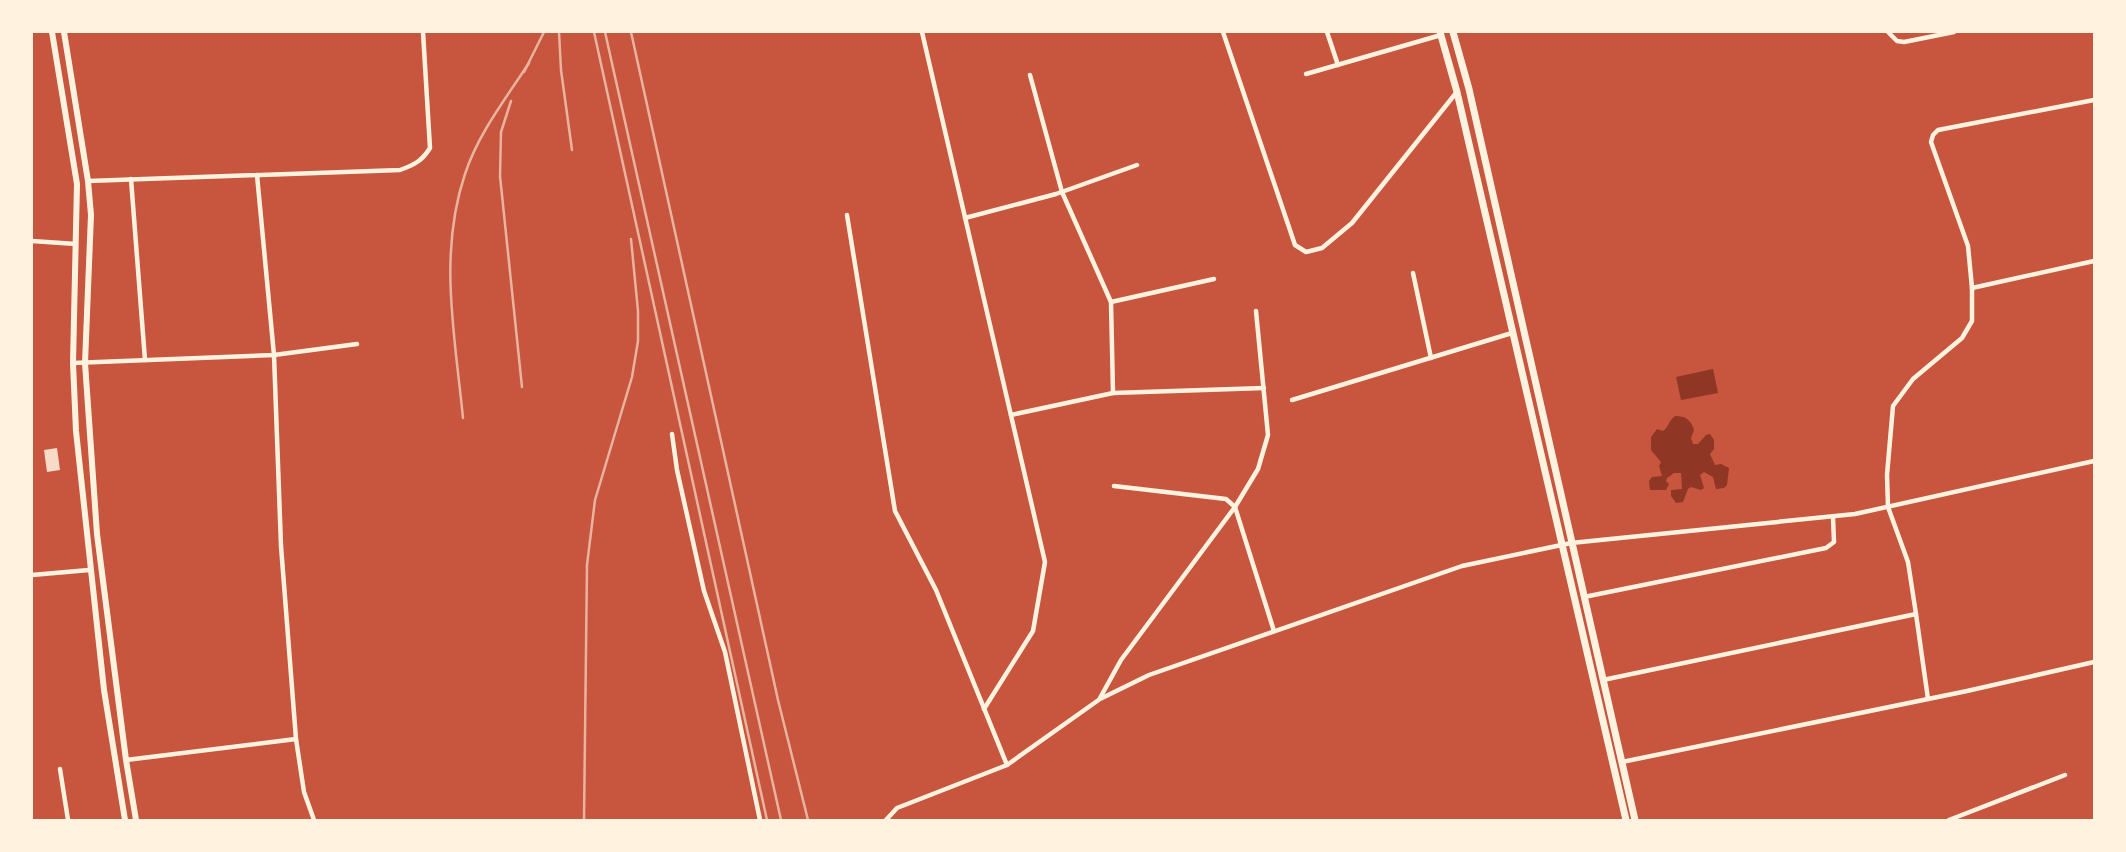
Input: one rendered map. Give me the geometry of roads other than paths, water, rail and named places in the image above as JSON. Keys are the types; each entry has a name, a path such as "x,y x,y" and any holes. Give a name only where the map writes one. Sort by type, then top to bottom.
{"main road":[{"path":"52,32 77,184 73,363 76,431 89,570 125,821"},
{"path":"64,32 91,215 86,363 101,578 136,821"},
{"path":"1453,32 1469,89 1635,821"},
{"path":"1441,33 1626,821"},
{"path":"115,762 126,760"}],"street":[{"path":"88,181 400,170 414,166 424,158 430,148 423,32"},
{"path":"922,32 1045,562 1033,631 984,709"},
{"path":"1223,32 1295,244 1306,252 1322,248 1352,223 1457,92"},
{"path":"1327,32 1338,65"},
{"path":"1888,32 1890,37 1904,43 1954,32"},
{"path":"1306,74 1441,33"},
{"path":"1030,75 1062,192 1111,302 1113,393"},
{"path":"1928,699 1908,562 1888,508 1887,475 1893,406 1913,379 1962,338 1972,321 1968,246 1931,142 1938,130 2095,100"},
{"path":"965,218 1062,192 1137,165"},
{"path":"257,175 274,355 281,546 296,739 304,792 314,821"},
{"path":"131,179 145,360"},
{"path":"847,215 895,511 936,590 1007,765"},
{"path":"32,241 76,244"},
{"path":"1972,288 2095,261"},
{"path":"1413,273 1431,358"},
{"path":"1111,302 1214,279"},
{"path":"1100,699 1121,660 1235,507 1258,469 1268,435 1256,311"},
{"path":"1292,400 1512,333"},
{"path":"73,363 274,355 357,344"},
{"path":"1011,415 1113,393 1264,388"},
{"path":"672,434 704,591 724,652 760,821"},
{"path":"886,821 897,808 1007,765 1100,699 1149,675 1462,566 1572,543 1833,517 1888,508 2095,461"},
{"path":"1114,486 1226,499 1235,507 1274,631"},
{"path":"1584,597 1826,548 1834,542 1833,517"},
{"path":"32,575 89,570"},
{"path":"1603,680 1916,614"},
{"path":"1622,762 2095,662"},
{"path":"126,760 296,739"},
{"path":"60,769 68,821"},
{"path":"1949,821 2065,775"}],"railway":[{"path":"524,72 544,32"},
{"path":"559,32 561,70 572,150"},
{"path":"594,32 767,820"},
{"path":"605,32 781,820"},
{"path":"631,32 778,700 808,820"},
{"path":"463,418 453,326 450,265 457,204 477,145 529,63"},
{"path":"511,101 501,132 500,176 522,387"},
{"path":"584,820 587,565 595,500 632,377 638,341 631,239"}]}
